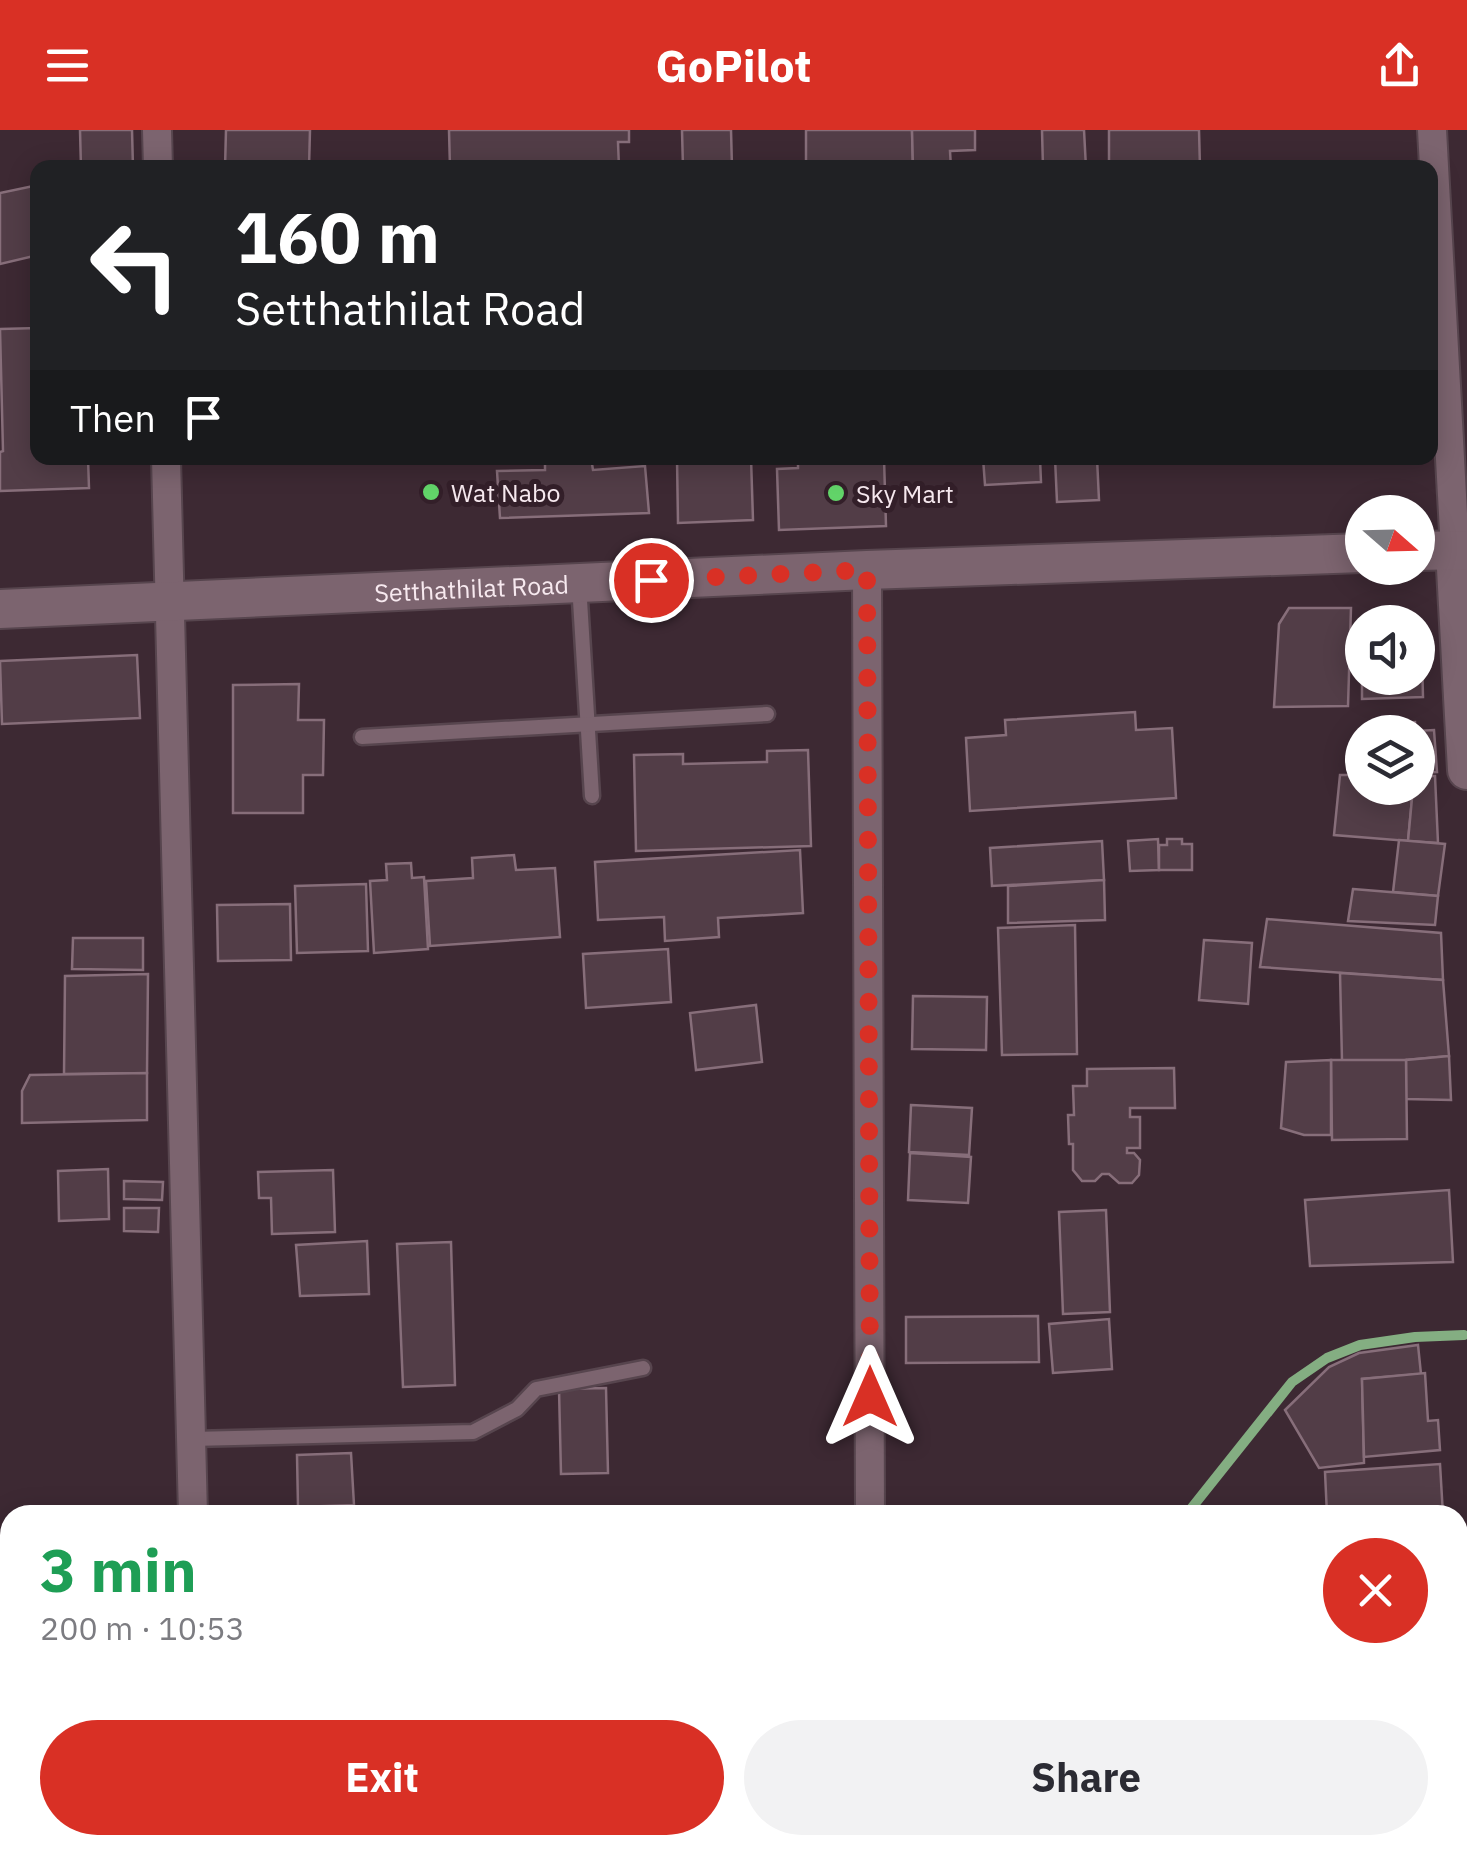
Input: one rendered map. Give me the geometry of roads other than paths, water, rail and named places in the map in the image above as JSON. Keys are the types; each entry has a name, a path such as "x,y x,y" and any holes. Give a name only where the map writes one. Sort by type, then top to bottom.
{"street":[{"path":"157,130 158,160"},
{"path":"1432,130 1433,160"},
{"path":"1438,310 1446,551 1467,770"},
{"path":"166,465 193,1505"},
{"name":"Setthathilat Road","path":"0,608 1345,554"},
{"path":"867,570 870,1505"}],"lane":[{"path":"579,584 592,796"},
{"path":"362,737 767,714"},
{"path":"192,1439 473,1432 518,1408 536,1389 643,1368"}],"waterway":[{"path":"1194,1505 1292,1382 1327,1358 1360,1345 1464,1335"}],"place":[{"name":"Wat Nabo","path":"431,492"},
{"name":"Sky Mart","path":"836,493"}]}
